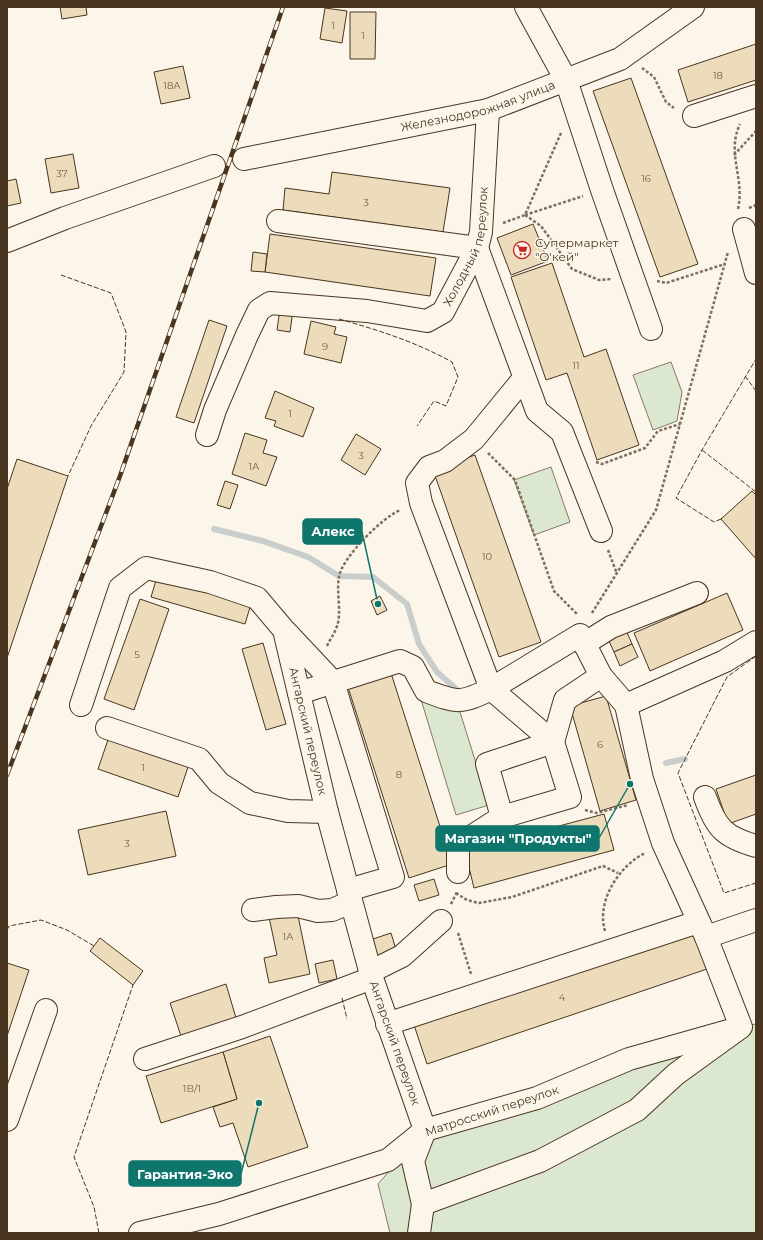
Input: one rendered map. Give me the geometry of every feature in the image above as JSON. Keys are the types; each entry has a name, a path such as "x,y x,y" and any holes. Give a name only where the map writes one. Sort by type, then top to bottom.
{"street":[{"path":"526,7 566,80 602,190 651,330"},
{"name":"Железнодорожная улица","path":"244,159 488,110 620,59 694,7"},
{"path":"694,116 753,97"},
{"name":"Холодный переулок","path":"207,435 215,410 236,358 259,310 270,303 367,311 427,321 444,312 479,240 488,110"},
{"path":"7,241 65,218 214,166"},
{"path":"278,221 479,240 524,378 537,411 562,432 601,532"},
{"path":"744,229 756,273"},
{"path":"458,872 458,845 502,817 570,797 553,742 491,689 421,503 417,483 429,467 445,461 474,439 524,378"},
{"name":"Ангарский переулок","path":"81,705 120,588 146,568 210,582 257,598 284,630 327,812 371,975 425,1130"},
{"path":"299,693 400,661 414,667 426,691 454,702 469,700 491,689 583,633 610,627 697,593"},
{"path":"253,910 298,906 318,911 332,910 350,896 393,876 333,682 284,630"},
{"path":"423,1204 540,1161 637,1110 676,1074 749,1026 702,930 663,844 648,799 626,705 601,676 583,633"},
{"path":"626,705 725,661 756,642"},
{"path":"553,742 565,700 601,676"},
{"path":"107,728 199,759 219,783 250,803 288,811 327,812"},
{"path":"502,817 487,764 553,742"},
{"path":"705,797 713,818 723,831 738,841 756,846"},
{"path":"387,1024 611,951 702,930 756,920"},
{"path":"145,1059 242,1027 371,975 402,956 442,921"},
{"path":"7,1120 46,1010"},
{"name":"Матросский переулок","path":"140,1233 219,1214 388,1160 425,1130 537,1098 630,1059 749,1026"},
{"path":"419,1233 423,1204 413,1161 425,1130"}],"path":[{"path":"620,59 641,67 654,77 666,102 683,115 694,116"},
{"path":"474,439 515,480 554,591 583,633 656,510 726,264 744,229 739,204 739,177 734,155 734,136 753,97"},
{"path":"525,215 574,103"},
{"path":"734,155 756,131"},
{"path":"479,240 525,215 602,190"},
{"path":"572,458 588,452 592,460 602,464 645,448 658,431 680,423"},
{"path":"312,661 323,654 338,625 339,576 345,561 383,521 395,512 421,503"},
{"path":"601,532 617,574"},
{"path":"570,797 578,807 597,814 648,799"},
{"path":"611,951 604,926 604,911 607,896 618,874 634,859 663,844"},
{"path":"456,893 467,900 479,903 512,898 603,866 618,874"},
{"path":"458,872 456,893 442,921 454,927 461,939 476,995"}],"green space":[{"path":"671,362 682,392 677,421 653,430 633,375"},
{"path":"551,467 570,522 534,535 514,480"},
{"path":"420,696 460,712 489,805 456,815"},
{"path":"756,1024 756,1233 390,1233 378,1184 425,1130 741,1027"}],"building":[{"path":"60,7 86,7 87,15 62,19"},
{"path":"325,8 347,11 342,43 320,39"},
{"path":"350,12 376,12 375,59 350,59"},
{"path":"756,44 756,80 688,102 678,70"},
{"path":"183,66 190,98 161,104 154,72"},
{"path":"631,78 698,264 660,277 593,91"},
{"path":"73,154 79,188 51,193 45,159"},
{"path":"332,172 450,188 443,232 283,210 285,188 329,194"},
{"path":"16,179 21,203 7,206 7,181"},
{"name":"Супермаркет \"О'кей\"","path":"533,224 548,261 511,275 497,238"},
{"path":"270,234 436,258 430,296 265,272"},
{"path":"253,252 267,254 265,272 251,271"},
{"path":"552,263 584,357 606,349 639,445 597,460 567,373 546,380 511,277"},
{"path":"280,309 293,310 290,332 277,330"},
{"path":"209,320 227,326 194,423 176,417"},
{"path":"311,321 336,327 334,334 347,337 341,363 304,354"},
{"path":"275,391 314,408 303,437 274,426 276,421 265,418"},
{"path":"245,433 267,440 263,453 277,457 266,486 232,474"},
{"path":"356,434 381,449 365,475 341,460"},
{"path":"475,455 541,642 499,657 433,470"},
{"path":"17,459 68,476 7,658 7,489"},
{"path":"225,481 238,485 230,509 217,505"},
{"path":"752,491 756,495 756,559 721,519"},
{"path":"157,577 251,604 245,624 151,597"},
{"path":"727,593 743,630 650,671 634,633"},
{"path":"380,596 387,610 377,615 371,601"},
{"path":"140,599 169,609 134,710 104,699"},
{"path":"626,630 632,644 614,652 608,639"},
{"path":"263,643 286,724 266,730 242,649"},
{"path":"632,644 638,657 620,666 614,652"},
{"path":"390,670 452,864 409,878 347,684"},
{"path":"606,696 636,800 600,811 570,706"},
{"path":"109,737 189,764 178,797 98,769"},
{"path":"756,775 756,814 728,824 716,789"},
{"path":"166,811 176,856 88,875 78,830"},
{"path":"604,814 614,850 474,888 465,851"},
{"path":"434,879 439,895 419,901 414,885"},
{"path":"297,911 310,974 269,983 264,958 277,955 269,917"},
{"path":"697,930 710,968 427,1064 414,1025"},
{"path":"391,933 397,953 376,960 370,940"},
{"path":"100,938 143,971 133,985 90,951"},
{"path":"333,960 337,979 319,983 315,964"},
{"path":"7,963 29,970 7,1036"},
{"path":"226,984 236,1018 181,1036 170,1003"},
{"path":"270,1036 308,1147 248,1167 233,1123 220,1127 213,1107 237,1099 223,1052"},
{"path":"223,1052 237,1099 161,1123 146,1076"}],"waterway":[{"path":"214,529 263,541 308,557 339,576 373,577 407,604 419,644 437,672 462,694"},
{"path":"666,763 685,759"}],"railway":[{"path":"7,775 120,476 283,7"}],"fence":[{"path":"61,275 111,293 126,332 124,372 91,426 68,476"},
{"path":"339,319 397,337 425,348 452,362 458,377 446,406 434,401 417,426"},
{"path":"721,519 714,522 676,498 702,450 756,359"},
{"path":"745,376 756,391"},
{"path":"702,450 756,492"},
{"path":"756,656 727,677 678,773 724,893 756,883"},
{"path":"7,930 9,926 41,920 67,930 94,946"},
{"path":"99,1233 94,1207 74,1157 133,985"},
{"path":"342,998 347,1019"}],"place":[{"name":"Супермаркет \"О'кей\"","path":"522,250"},
{"name":"Алекс","path":"378,604"},
{"name":"Магазин \"Продукты\"","path":"630,784"},
{"name":"Гарантия-Эко","path":"259,1103"}]}
